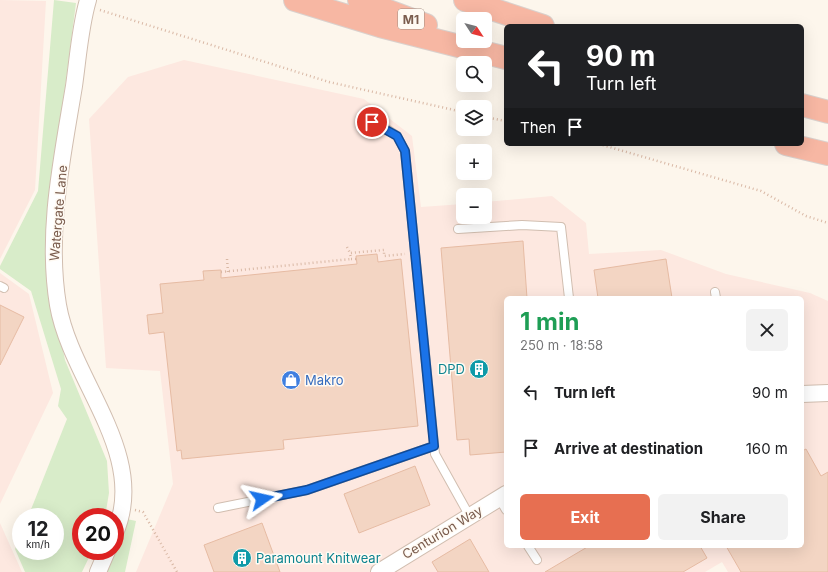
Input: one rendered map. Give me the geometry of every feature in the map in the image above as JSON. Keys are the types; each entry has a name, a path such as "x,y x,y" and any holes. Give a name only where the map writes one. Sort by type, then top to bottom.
{"highway":[{"path":"295,0 380,26 504,57"},
{"name":"M1","path":"359,0 456,35"},
{"path":"465,0 537,24"},
{"path":"489,48 504,53"},
{"path":"804,106 828,112"},
{"path":"794,146 828,154"}],"street":[{"name":"Watergate Lane","path":"87,3 57,190 53,263 59,307 75,357 116,445 124,478 124,506"},
{"path":"804,394 828,393"},
{"name":"Centurion Way","path":"387,570 469,516 504,501"},
{"path":"98,572 103,560"}],"lane":[{"path":"361,118 385,128 397,136 405,151 435,454 469,516"},
{"path":"458,229 522,225 561,227 569,296"},
{"path":"218,508 307,490 434,446"},
{"path":"529,548 537,560"}],"path":[{"path":"87,3 329,82 456,110"},
{"path":"492,118 504,121"},
{"path":"606,146 760,191 806,216 828,223"},
{"path":"347,247 351,259"},
{"path":"350,253 384,250 384,256 414,253"},
{"path":"227,259 228,272"},
{"path":"221,272 356,259"},
{"path":"124,506 143,512 177,572"}],"shaded area":[{"path":"0,0 46,1 35,190 0,259"},
{"path":"184,60 364,99 412,136 421,207 456,204 456,224 492,224 492,201 552,196 586,223 589,254 661,250 726,274 810,293 828,301 828,572 728,572 722,562 705,572 136,572 173,484 160,371 106,368 89,119 128,77"},
{"path":"0,273 29,294 53,393 0,504"},
{"path":"0,523 12,550 12,560 17,560 22,572 0,572"}],"green space":[{"path":"54,0 76,3 52,188 48,275 65,360 107,461 109,493 106,508 72,508 72,560 88,560 82,572 25,572 20,560 64,560 64,508 32,508 67,419 58,406 61,389 31,291 0,269 0,266 38,191"},
{"path":"127,519 136,521 125,572 106,572 111,560 124,560 124,527"}],"building":[{"name":"DPD","path":"523,241 527,296 504,296 504,452 470,455 469,439 457,440 441,248"},
{"name":"Makro","path":"377,254 378,262 401,259 418,426 283,440 284,449 182,459 181,450 177,451 164,332 149,334 147,315 163,313 160,284 204,280 203,271 221,270 221,278 357,264 356,256"},
{"path":"666,259 672,296 598,296 594,270"},
{"path":"0,305 24,317 0,365"},
{"path":"806,449 821,476 828,472 828,572 741,572 727,548 804,548 804,450"},
{"path":"415,466 430,505 359,533 344,494"},
{"name":"Paramount Knitwear","path":"262,523 280,572 214,572 204,545"},
{"path":"470,539 489,572 438,572 432,562"},
{"path":"586,548 701,548 707,558 683,572 545,572"}],"place":[{"name":"DPD","path":"479,369"},
{"name":"Makro","path":"291,380"},
{"name":"Paramount Knitwear","path":"242,558"}],"route":[{"path":"262,499 307,490 434,446 412,242 405,151 397,136 372,122"}]}
